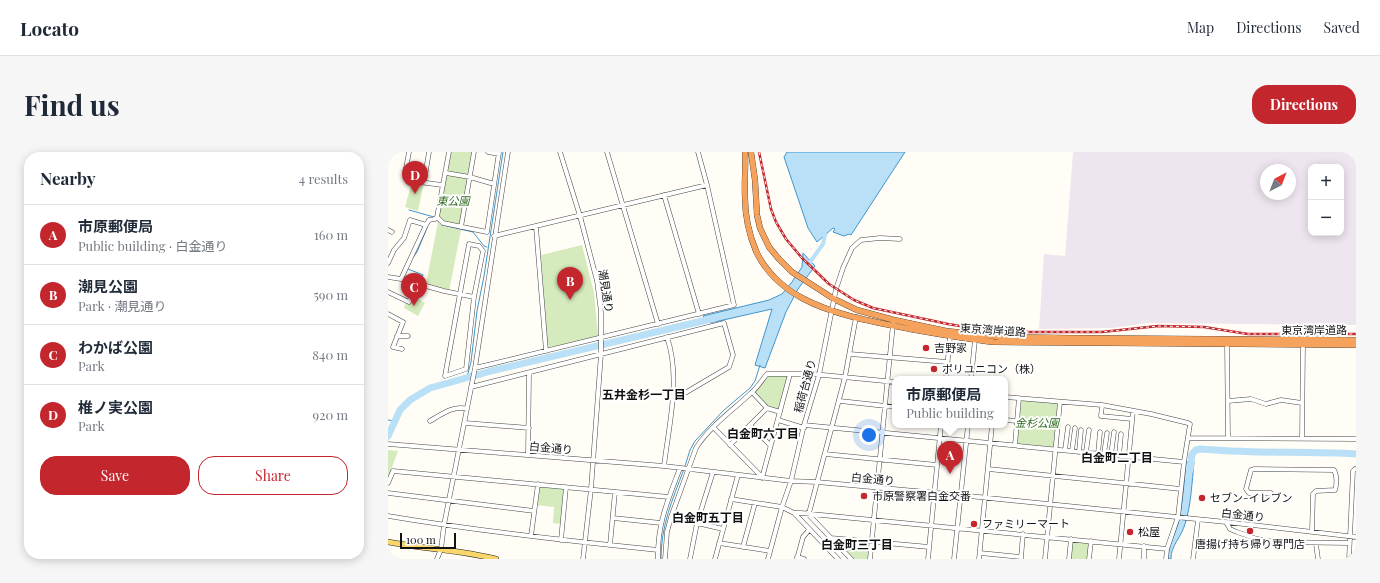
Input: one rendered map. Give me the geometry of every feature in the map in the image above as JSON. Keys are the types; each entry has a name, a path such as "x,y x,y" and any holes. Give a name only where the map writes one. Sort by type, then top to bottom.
{"highway":[{"name":"東京湾岸道路","path":"746,152 745,209 750,234 757,252 763,263 783,285 804,300 831,310 856,317 893,323 1002,337 1356,340"},
{"name":"東京湾岸道路","path":"752,152 756,215 766,242 774,254 792,272 834,299 857,310 893,323 950,336 975,340 1005,342 1356,344"}],"main road":[{"path":"388,542 409,546 465,552 496,559"}],"street":[{"path":"409,152 406,168 412,181 442,185"},
{"path":"424,182 430,152"},
{"path":"401,279 426,225 429,220 435,219 437,216 442,185 450,152"},
{"path":"461,227 474,152"},
{"path":"437,216 443,223 487,232 499,153 488,152"},
{"path":"437,559 441,549 448,501 475,368 508,152"},
{"name":"潮見通り","path":"560,152 580,216 597,281 601,307 601,354 593,460 582,559"},
{"path":"607,152 658,324"},
{"path":"475,368 734,305 708,184 698,152"},
{"path":"446,173 470,177 494,184"},
{"path":"494,236 623,206 708,184"},
{"path":"664,195 699,314"},
{"path":"388,263 394,250 404,238 410,220 426,225"},
{"path":"536,227 546,351"},
{"name":"稲荷台通り","path":"768,559 782,507 791,481 818,375 831,310 843,268 849,254 858,241 865,238 900,239"},
{"path":"469,244 478,246 483,251 474,297 466,369 445,376 460,294 469,244"},
{"path":"388,277 474,297"},
{"path":"388,292 409,302 417,284"},
{"path":"388,315 403,322 393,347 402,349"},
{"path":"808,513 840,401 856,317"},
{"path":"472,323 481,325"},
{"path":"471,387 724,323 733,355 729,367 672,399"},
{"path":"870,559 893,323"},
{"path":"397,336 408,336"},
{"path":"946,376 950,336"},
{"path":"664,466 674,378 671,348 667,337"},
{"path":"971,376 975,340"},
{"path":"1227,344 1228,438"},
{"path":"1302,438 1303,344"},
{"path":"850,354 947,362"},
{"path":"528,455 530,372"},
{"path":"665,559 667,532 671,517 700,440 752,392 767,374 818,375 892,382"},
{"path":"762,478 790,374"},
{"path":"752,392 767,408 780,412"},
{"path":"1008,397 1102,405 1151,414 1188,423 1191,426 1184,462 1178,517 1167,548 1166,559"},
{"path":"1015,446 1019,398"},
{"path":"1228,401 1251,399 1266,404 1281,400 1302,402"},
{"path":"840,401 892,407"},
{"path":"1045,559 1060,402"},
{"path":"1102,405 1101,416 1132,419"},
{"path":"430,421 442,413 452,409 461,407 467,409"},
{"path":"730,444 767,408"},
{"path":"1119,559 1133,411"},
{"path":"778,420 804,427 832,427 1184,462"},
{"path":"1008,420 1017,421"},
{"path":"465,423 529,428"},
{"path":"750,425 770,445"},
{"path":"713,427 762,478"},
{"path":"928,559 941,428"},
{"path":"954,559 959,495 968,428"},
{"path":"979,559 992,428"},
{"path":"1065,450 1068,428"},
{"path":"1072,451 1075,428"},
{"path":"1079,452 1081,430"},
{"path":"1086,452 1088,430"},
{"path":"1098,454 1100,432"},
{"path":"1111,455 1114,432"},
{"path":"1104,454 1107,433"},
{"path":"1119,456 1121,434"},
{"path":"1188,438 1356,439"},
{"name":"白金通り","path":"388,444 664,466 791,481 959,495 1178,517 1356,538"},
{"path":"825,454 937,465"},
{"path":"658,559 663,512 680,468"},
{"path":"988,469 1181,488"},
{"path":"1349,559 1354,477 1353,471 1355,469"},
{"path":"1271,493 1247,492 1246,489 1252,470 1334,470 1336,473 1335,489 1333,491 1317,491 1313,494 1312,532"},
{"path":"388,483 393,471 669,497"},
{"path":"690,559 697,523 713,472"},
{"path":"715,559 738,475"},
{"path":"531,536 538,484"},
{"path":"560,540 566,487"},
{"path":"610,545 615,492"},
{"path":"388,493 534,511"},
{"path":"731,499 782,507 794,513 838,559"},
{"path":"743,547 755,503"},
{"path":"794,513 808,513 1167,548"},
{"path":"808,513 851,559"},
{"path":"388,516 560,540 658,550"},
{"path":"671,517 723,529"},
{"path":"613,518 661,523"},
{"path":"1193,559 1198,520"},
{"path":"1226,522 1232,530 1257,539 1275,542 1316,544 1349,543"},
{"path":"804,559 797,558 803,537 809,530"},
{"path":"980,553 1021,558 1023,534"},
{"path":"831,538 929,547"},
{"path":"1069,559 1071,539"},
{"path":"1089,559 1091,541"},
{"path":"719,543 770,551"},
{"path":"1316,544 1318,559"},
{"path":"1144,546 1144,559"}],"shaded area":[{"path":"1073,152 1356,152 1356,325 1147,323 1113,328 1039,329 1044,254 1065,256"}],"green space":[{"name":"東公園","path":"449,152 474,152 461,227 443,223 437,217"},
{"path":"412,181 424,182 418,211 405,207"},
{"path":"438,222 442,226 461,230 449,291 426,284"},
{"path":"582,245 594,293 598,334 597,337 550,347 547,346 541,255"},
{"path":"412,295 425,303 418,316 404,308 406,301 409,302"},
{"path":"767,374 790,374 780,412 767,408 752,392"},
{"name":"金杉公園","path":"1022,400 1056,403 1058,405 1054,445 1052,447 1019,444 1017,441"},
{"path":"388,450 398,451 388,478"},
{"path":"538,484 566,487 562,524 553,523 554,507 535,505"},
{"path":"831,538 871,542 869,559 851,559"},
{"path":"1074,541 1088,542 1088,559 1070,559 1072,543"}],"water":[{"path":"787,152 905,152 851,235 849,234 844,236 833,232 835,229 833,228 817,242 808,228 784,157"},
{"path":"803,253 815,266 798,289 786,312 765,368 755,365 772,309 710,323 703,316 769,300 782,294 802,267"},
{"path":"1186,462 1194,462 1189,510 1183,528 1172,550 1171,559 1168,559 1169,549 1178,525"}],"waterway":[{"path":"467,377 471,362 477,311 484,276 503,152"},
{"path":"409,210 434,217"},
{"path":"442,225 473,232 484,246 487,247"},
{"path":"412,259 417,252 427,228"},
{"path":"808,265 823,244 825,235"},
{"path":"408,269 423,275 420,282"},
{"path":"415,295 418,287"},
{"path":"388,436 400,410 410,400 430,388 491,371 715,318"},
{"path":"685,466 690,450 695,441 724,410 750,388 755,381 760,365"},
{"path":"388,420 395,421"},
{"path":"1190,470 1192,454 1196,450 1201,449 1356,454"},
{"path":"661,559 661,547 665,524 684,469"}],"railway":[{"path":"759,152 771,209 776,222 786,239 802,258 829,284 854,300 873,308 948,324 978,329 1016,332 1102,332 1158,326 1204,327 1248,334 1356,334"}],"place":[{"name":"椎ノ実公園","path":"415,194"},
{"name":"潮見公園","path":"570,300"},
{"name":"わかば公園","path":"414,306"},
{"name":"吉野家","path":"926,348"},
{"name":"ポリユニコン（株）","path":"934,369"},
{"name":"市原郵便局","path":"950,474"},
{"name":"市原警察署白金交番","path":"864,496"},
{"name":"セブン-イレブン","path":"1202,498"},
{"name":"ファミリーマート","path":"974,524"},
{"name":"唐揚げ持ち帰り専門店","path":"1250,531"},
{"name":"松屋","path":"1130,532"}],"district":[{"name":"五井金杉一丁目","path":"644,395"},
{"name":"白金町六丁目","path":"763,434"},
{"name":"白金町二丁目","path":"1117,458"},
{"name":"白金町五丁目","path":"708,518"},
{"name":"白金町三丁目","path":"857,545"}]}
